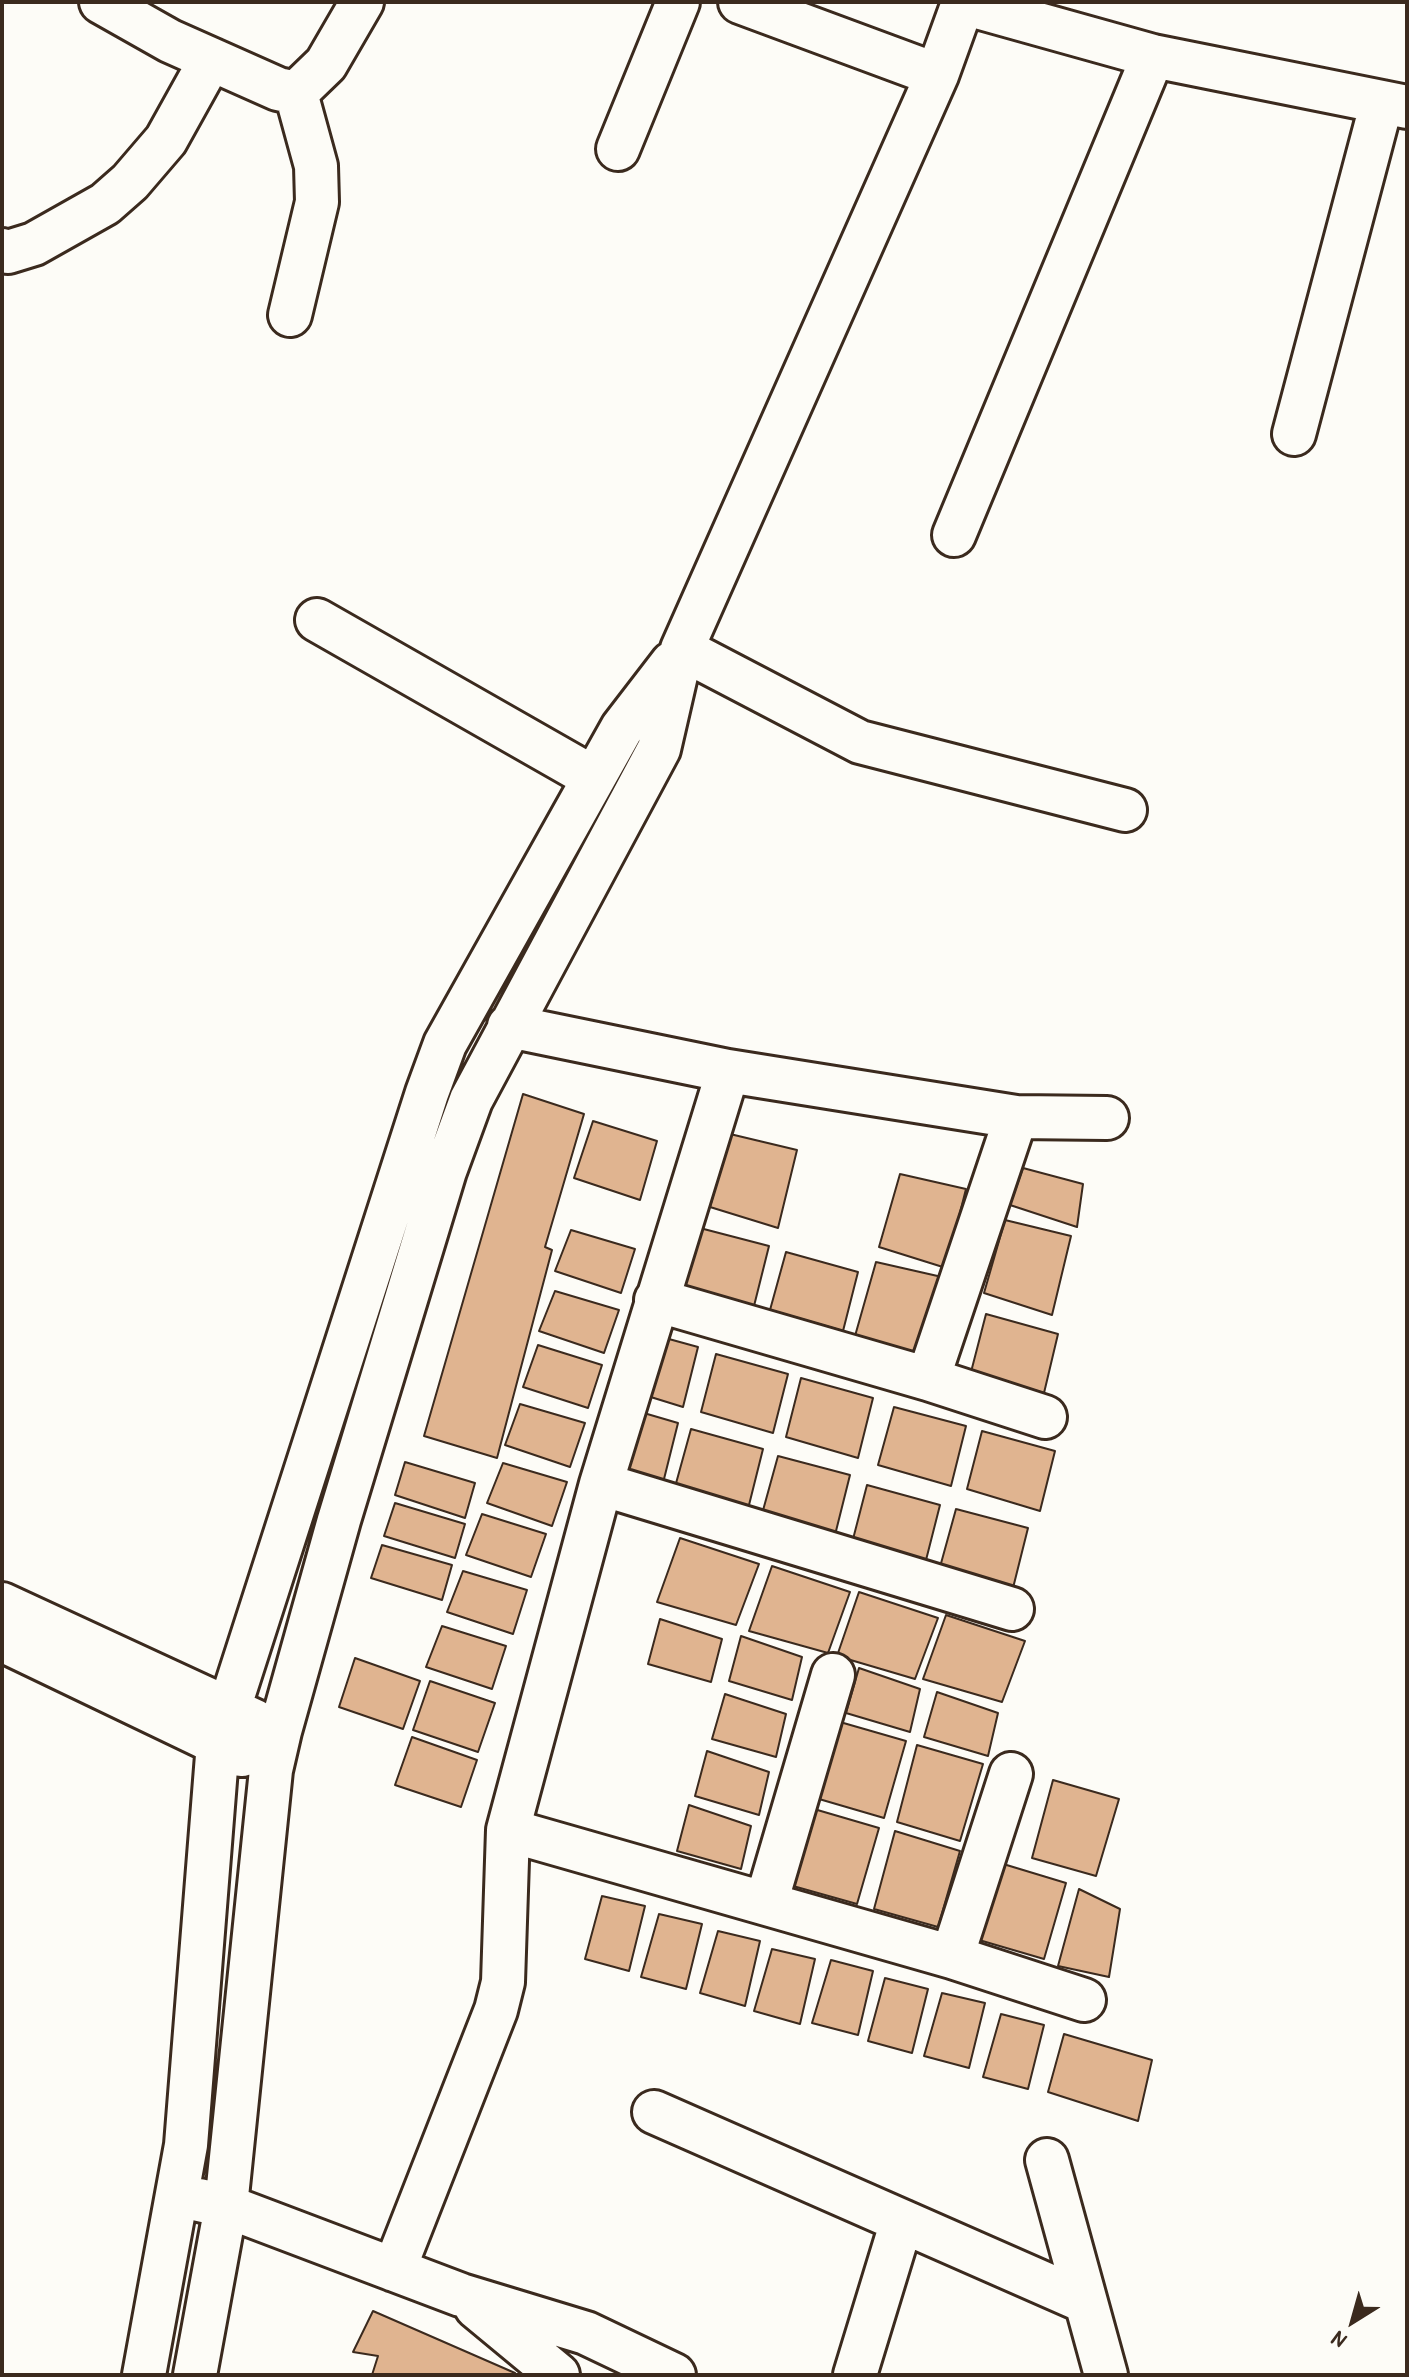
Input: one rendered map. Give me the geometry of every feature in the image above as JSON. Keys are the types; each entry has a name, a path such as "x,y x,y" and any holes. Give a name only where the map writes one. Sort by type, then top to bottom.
{"street":[{"path":"101,2 170,41 278,89 296,93"},
{"path":"296,93 326,64 362,2"},
{"path":"618,149 678,2"},
{"path":"740,2 937,75"},
{"path":"195,2375 226,2206 275,1751 339,1520 445,1171 471,1100 659,749 682,649 937,75 963,3 1153,56 1394,104 1294,434"},
{"path":"954,535 1153,56"},
{"path":"2,250 8,252 34,244 105,204 130,182 166,140 211,59"},
{"path":"290,315 317,202 316,166 296,93"},
{"path":"317,620 594,778"},
{"path":"144,2375 186,2145 224,1726 445,1044 622,728 682,649"},
{"path":"682,649 860,742 1125,810"},
{"path":"509,1026 728,1071 1016,1117 1107,1118"},
{"path":"394,2270 496,2010 503,1982 508,1830 601,1484 728,1071"},
{"path":"928,1379 1016,1117"},
{"path":"656,1300 928,1379 1045,1417"},
{"path":"601,1484 1012,1609"},
{"path":"2,1604 275,1751"},
{"path":"2,1640 224,1726"},
{"path":"766,1903 833,1675"},
{"path":"952,1957 1011,1774"},
{"path":"508,1830 952,1957 1084,2000"},
{"path":"654,2112 1086,2302"},
{"path":"1047,2160 1106,2375"},
{"path":"177,2194 226,2206 461,2295 586,2333 674,2375"},
{"path":"855,2375 902,2221"},
{"path":"461,2295 558,2375"}],"building":[{"path":"523,1094 584,1114 545,1247 552,1250 497,1458 424,1436"},
{"path":"593,1121 657,1141 640,1200 574,1178"},
{"path":"730,1134 797,1150 778,1228 710,1207"},
{"path":"1023,1168 1083,1184 1077,1227 1010,1205"},
{"path":"900,1174 966,1189 946,1268 879,1247"},
{"path":"1005,1220 1071,1236 1052,1315 984,1293"},
{"path":"696,1227 769,1246 754,1306 681,1285"},
{"path":"571,1230 635,1249 621,1293 555,1271"},
{"path":"786,1252 858,1272 843,1331 770,1310"},
{"path":"876,1262 942,1277 923,1357 855,1336"},
{"path":"555,1291 619,1310 604,1353 539,1331"},
{"path":"986,1314 1058,1334 1044,1393 971,1372"},
{"path":"658,1336 698,1347 683,1407 641,1394"},
{"path":"538,1345 602,1365 588,1408 523,1387"},
{"path":"716,1354 788,1374 773,1433 701,1412"},
{"path":"801,1378 873,1398 858,1458 786,1437"},
{"path":"520,1404 585,1423 570,1467 505,1445"},
{"path":"894,1407 966,1426 951,1486 878,1465"},
{"path":"637,1411 678,1423 663,1483 620,1469"},
{"path":"691,1429 763,1449 748,1509 675,1487"},
{"path":"982,1431 1055,1451 1040,1511 967,1489"},
{"path":"778,1456 850,1475 835,1535 762,1514"},
{"path":"405,1462 475,1483 465,1518 395,1495"},
{"path":"503,1463 567,1482 552,1526 487,1503"},
{"path":"867,1485 940,1505 925,1564 852,1543"},
{"path":"395,1503 465,1524 455,1558 384,1536"},
{"path":"956,1509 1028,1528 1013,1588 940,1567"},
{"path":"482,1514 546,1534 531,1577 466,1555"},
{"path":"680,1538 759,1564 736,1625 657,1602"},
{"path":"382,1545 452,1565 442,1600 371,1578"},
{"path":"772,1566 850,1592 828,1653 749,1631"},
{"path":"463,1571 527,1590 513,1634 447,1612"},
{"path":"859,1592 938,1618 915,1679 837,1656"},
{"path":"946,1615 1025,1641 1002,1702 923,1679"},
{"path":"660,1619 722,1639 711,1682 648,1664"},
{"path":"442,1626 506,1646 492,1689 426,1667"},
{"path":"741,1636 802,1657 792,1700 729,1681"},
{"path":"355,1658 420,1681 403,1729 339,1707"},
{"path":"859,1668 920,1689 910,1732 846,1713"},
{"path":"430,1681 495,1703 478,1752 413,1730"},
{"path":"937,1692 998,1713 988,1756 924,1737"},
{"path":"725,1694 786,1714 776,1757 712,1739"},
{"path":"840,1722 906,1741 884,1818 819,1799"},
{"path":"412,1737 477,1760 461,1807 395,1785"},
{"path":"917,1745 983,1764 960,1841 897,1822"},
{"path":"707,1751 769,1772 759,1815 695,1796"},
{"path":"1053,1780 1119,1799 1096,1876 1032,1858"},
{"path":"689,1805 751,1826 741,1869 677,1851"},
{"path":"814,1809 879,1828 857,1904 793,1886"},
{"path":"895,1831 960,1851 938,1927 874,1909"},
{"path":"1000,1863 1066,1883 1044,1959 979,1940"},
{"path":"1079,1889 1120,1909 1109,1977 1058,1966"},
{"path":"602,1896 645,1906 629,1971 585,1959"},
{"path":"659,1914 702,1924 686,1989 641,1977"},
{"path":"718,1931 760,1941 745,2006 700,1993"},
{"path":"772,1949 815,1959 800,2024 754,2011"},
{"path":"831,1960 873,1971 858,2035 812,2023"},
{"path":"885,1978 928,1989 912,2053 868,2041"},
{"path":"942,1993 985,2003 969,2068 924,2056"},
{"path":"1001,2014 1044,2025 1028,2089 983,2077"},
{"path":"1064,2034 1152,2060 1138,2121 1048,2092"},
{"path":"373,2311 515,2375 372,2375 378,2356 353,2352"}]}
